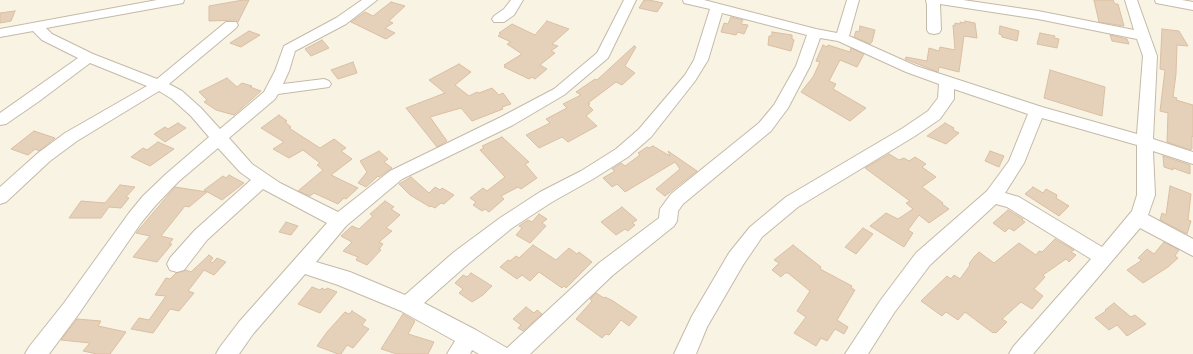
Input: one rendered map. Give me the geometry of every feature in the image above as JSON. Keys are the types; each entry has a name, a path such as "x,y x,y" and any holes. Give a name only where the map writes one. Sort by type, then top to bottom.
{"street":[{"path":"0,33 37,27 156,2 178,0"},
{"path":"36,354 72,309 135,218 149,201 172,178 270,95 274,90 290,49 341,21 371,0"},
{"path":"499,19 509,12 517,0"},
{"path":"227,354 246,328 340,221 396,175 507,121 559,92 603,55 630,0"},
{"path":"692,0 717,8 815,33 842,38 862,46 891,61 1036,111 1144,142 1193,158"},
{"path":"842,38 852,0"},
{"path":"932,0 934,6 934,30"},
{"path":"937,0 1038,15 1143,36"},
{"path":"1020,354 1138,218 1146,195 1144,142 1150,56 1132,0"},
{"path":"1161,0 1193,6"},
{"path":"408,305 461,258 506,223 546,197 587,175 622,152 645,133 690,78 701,60 717,8"},
{"path":"0,198 44,157 71,137 159,84 231,25"},
{"path":"37,27 47,37 88,57 159,84 177,95 220,138 246,168 274,188 340,221"},
{"path":"515,354 606,269 668,221 669,209 677,199 765,127 780,108 803,66 815,33"},
{"path":"0,120 33,98 88,57"},
{"path":"685,354 699,322 736,260 756,232 792,202 909,132 934,115 946,99 948,80"},
{"path":"274,90 324,84"},
{"path":"856,354 886,306 923,259 993,196 1016,163 1036,111"},
{"path":"177,264 201,235 262,180"},
{"path":"993,196 1013,202 1104,258"},
{"path":"1138,218 1193,248"},
{"path":"301,265 343,278 408,305 463,346 499,354"}],"building":[{"path":"249,0 238,22 236,20 209,21 209,6"},
{"path":"644,0 663,3 657,12 639,8"},
{"path":"1094,0 1113,0 1115,4 1118,4 1124,26 1099,22"},
{"path":"391,2 405,6 389,21 393,23 385,28 395,33 386,39 351,22 365,12 373,16"},
{"path":"15,11 11,21 0,23 0,13"},
{"path":"731,17 743,20 741,24 748,25 744,34 738,32 736,35 721,32 724,23 728,24"},
{"path":"547,21 569,29 552,44 558,46 551,51 555,53 540,65 547,69 535,79 532,77 529,79 504,67 506,66 504,65 522,54 507,44 511,42 498,36 501,34 499,33 512,24 535,35"},
{"path":"965,21 975,23 977,38 964,36 959,72 939,67 938,72 905,59 906,57 927,61 929,48 939,51 940,47 955,50 953,25 955,26 955,23 960,24 960,22 965,23"},
{"path":"860,26 875,30 872,42 870,44 854,37 856,31 859,32"},
{"path":"1000,26 1019,31 1017,41 1002,37 1002,35 999,34"},
{"path":"1162,29 1179,31 1188,46 1177,45 1176,74 1173,97 1177,98 1176,100 1193,105 1193,137 1192,136 1192,149 1190,150 1167,142 1168,113 1160,111 1165,70 1160,69"},
{"path":"249,31 260,35 241,47 230,43"},
{"path":"772,32 792,35 792,39 794,40 791,51 768,45 769,36 772,36"},
{"path":"1040,33 1055,36 1054,38 1059,39 1057,48 1037,44"},
{"path":"1110,35 1127,39 1129,44 1112,41"},
{"path":"322,40 329,48 311,56 305,49"},
{"path":"823,45 827,47 828,45 850,52 851,48 864,54 857,67 840,60 829,81 836,84 833,89 866,108 850,121 801,92 813,77 820,62 816,61"},
{"path":"634,46 636,47 625,66 635,73 622,85 616,82 588,103 593,110 586,116 597,126 568,142 562,137 539,148 526,135 550,123 546,119 567,108 563,104 581,95 576,92 595,79 597,80"},
{"path":"353,62 357,73 338,79 331,70"},
{"path":"459,64 471,72 455,85 469,96 492,88 499,95 503,93 511,104 502,107 503,109 472,121 461,108 430,117 447,141 437,147 406,108 445,93 429,80"},
{"path":"1050,70 1105,87 1102,116 1044,98"},
{"path":"227,78 237,87 242,83 261,91 234,115 216,110 204,102 207,100 199,92"},
{"path":"279,115 287,121 285,122 291,127 289,128 320,148 334,139 346,148 341,151 352,159 331,175 358,188 338,204 314,193 310,196 298,191 323,170 317,165 320,163 303,150 289,158 273,149 284,142 261,128"},
{"path":"178,123 186,128 165,142 154,134 165,127 168,129"},
{"path":"945,123 959,133 946,144 927,136"},
{"path":"34,131 55,138 39,151 35,149 28,155 11,149"},
{"path":"502,137 529,162 525,164 537,178 521,189 518,187 501,196 504,199 489,212 485,209 482,211 473,205 476,202 470,198 483,188 487,191 505,177 480,150 484,148 482,146"},
{"path":"158,142 174,149 150,166 131,157 143,148 147,150"},
{"path":"653,146 670,156 668,151 697,171 665,196 656,189 680,169 675,162 625,192 617,184 612,187 603,178 615,171 612,169 621,163 625,166 640,155 638,153 647,147 649,148"},
{"path":"379,151 388,159 384,162 392,168 379,177 378,176 366,187 358,183 367,172 360,161"},
{"path":"990,151 1004,156 999,167 985,161"},
{"path":"889,154 899,160 904,158 909,161 915,157 926,164 922,167 936,177 922,187 949,209 929,223 919,215 908,230 913,233 904,247 870,226 886,213 898,219 913,209 906,203 910,201 865,168"},
{"path":"1163,156 1190,165 1190,174 1173,168 1173,170 1164,167"},
{"path":"229,175 244,183 222,200 204,190 223,176 226,178"},
{"path":"411,177 429,193 435,187 440,190 442,188 454,195 444,204 441,203 435,208 430,207 410,195 399,184"},
{"path":"120,185 135,187 126,197 129,198 121,208 109,207 101,218 69,218 81,201 105,203"},
{"path":"1170,186 1191,194 1188,220 1191,221 1187,234 1160,220 1162,213 1166,215"},
{"path":"175,187 207,192 189,207 185,206 161,236 173,239 169,244 172,244 157,262 133,257 150,236 136,233"},
{"path":"1033,187 1043,193 1046,189 1057,195 1056,198 1069,206 1059,216 1025,194"},
{"path":"385,201 394,207 391,209 400,215 386,228 392,231 379,242 383,244 379,249 381,250 367,265 356,260 358,257 343,251 352,242 341,236 352,226 359,229 373,216 370,214"},
{"path":"622,207 637,220 632,223 635,225 628,231 625,229 616,235 601,222"},
{"path":"1008,210 1023,219 1022,220 1025,222 1014,231 1009,228 1005,232 993,223"},
{"path":"539,214 547,219 542,223 546,226 530,243 516,235 522,228 519,226 528,220 532,222"},
{"path":"286,222 298,226 291,235 279,232"},
{"path":"863,228 873,234 856,254 845,247"},
{"path":"1055,239 1074,250 1071,252 1076,255 1069,262 1066,259 1043,275 1045,277 1034,289 1043,296 1032,309 1021,302 1002,319 1007,322 996,333 993,333 965,312 958,320 946,312 942,316 921,301 947,276 951,279 954,275 960,279 970,265 969,264 979,252 994,263 1019,243 1036,255 1039,251 1042,252"},
{"path":"1164,242 1179,250 1175,256 1178,258 1168,267 1143,283 1127,270 1142,260 1138,258 1147,249 1154,254"},
{"path":"533,245 556,260 569,248 577,254 579,252 592,262 566,288 564,286 562,288 539,272 530,281 522,275 517,279 500,267 508,260 510,261 516,256 519,258"},
{"path":"793,245 821,267 820,269 852,286 851,288 855,290 837,320 848,327 844,334 835,329 827,341 821,338 816,346 794,333 806,317 797,311 810,291 788,273 785,273 781,277 772,270 779,263 774,260"},
{"path":"209,255 213,258 210,262 212,263 217,258 226,262 214,275 204,270 188,291 194,293 179,311 170,309 153,333 131,329 139,318 149,320 166,296 155,295 166,278 170,279 176,273 186,270 191,272"},
{"path":"471,273 492,286 483,295 472,302 459,293 463,289 455,283 463,275 467,277"},
{"path":"312,287 320,290 322,288 325,290 327,288 337,292 320,313 298,304"},
{"path":"596,293 613,301 637,317 629,326 621,320 609,335 606,334 602,338 576,319 592,301 590,299"},
{"path":"1114,303 1131,317 1135,315 1146,324 1127,336 1117,325 1109,330 1095,318 1106,311 1105,310"},
{"path":"526,307 534,313 537,310 542,314 523,331 518,328 521,325 513,319"},
{"path":"352,311 366,320 362,325 369,329 353,348 347,345 341,354 338,354 317,346 345,312 349,314"},
{"path":"403,314 415,321 408,334 434,342 428,354 397,354 381,349"},
{"path":"77,319 101,321 98,326 126,332 110,354 97,354 83,351 90,343 61,340"}]}
